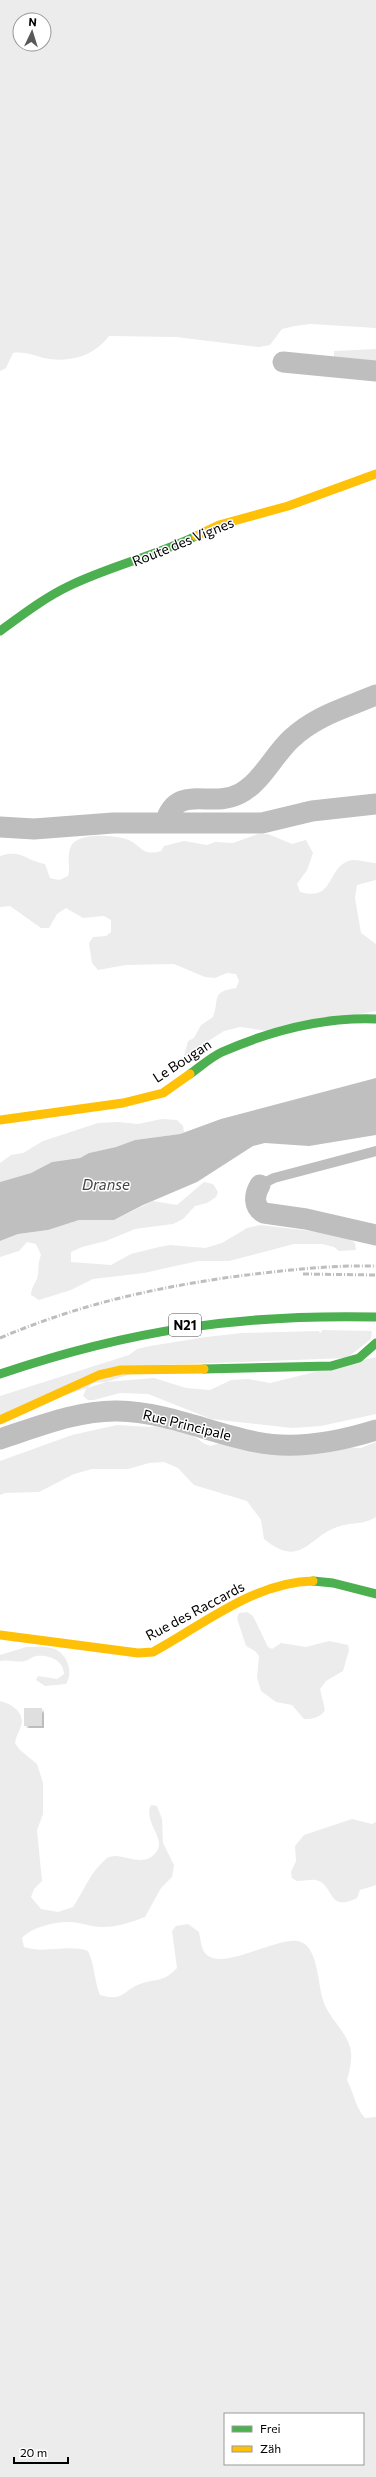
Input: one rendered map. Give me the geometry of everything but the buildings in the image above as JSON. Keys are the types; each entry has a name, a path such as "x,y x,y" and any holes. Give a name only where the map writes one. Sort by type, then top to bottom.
{"street":[{"path":"283,362 376,371"},
{"name":"Route des Vignes","path":"0,631 34,605 70,586 171,548 219,525 288,506 376,474"},
{"path":"165,823 174,804 184,799 225,799 240,794 254,782 282,749 305,727 329,713 376,695"},
{"path":"0,827 34,829 113,822 262,823 312,811 376,804"},
{"name":"Le Bougan","path":"0,1120 123,1103 163,1093 216,1055 243,1044 324,1020 354,1018 376,1019"},
{"path":"260,1185 256,1194 256,1202 259,1210 264,1214 306,1218 376,1235"},
{"name":"N21","path":"0,1374 83,1347 185,1325 263,1317 376,1317"},
{"path":"0,1420 99,1375 121,1370 336,1366 360,1357 376,1343"},
{"name":"Rue Principale","path":"0,1439 71,1418 116,1411 157,1416 227,1435 277,1445 327,1442 376,1430"},
{"name":"Rue des Raccards","path":"0,1635 138,1653 153,1652 242,1601 274,1588 308,1581 335,1584 376,1594"}],"lane":[{"path":"260,1185 274,1178 376,1151"}],"shaded area":[{"path":"0,0 376,0 376,328 310,324 295,326 282,329 270,345 259,347 176,337 109,336 97,348 83,356 75,358 58,360 27,353 13,353 6,368 0,371"},
{"path":"376,349 376,363 334,360 334,351"},
{"path":"258,834 268,834 292,844 306,840 313,853 307,870 297,884 300,892 311,894 325,889 336,871 341,865 348,861 354,860 376,863 376,880 357,885 355,898 361,933 376,944 376,1011 267,1031 240,1027 224,1031 202,1045 190,1059 184,1056 188,1041 194,1038 201,1025 213,1017 219,994 236,988 239,981 236,974 227,973 215,978 205,977 174,964 126,965 98,970 92,963 89,943 93,937 106,936 111,932 111,920 104,916 83,918 66,908 57,914 49,928 41,928 10,906 0,907 0,856 7,854 19,855 45,864 50,878 59,880 68,876 71,846 81,838 105,836 126,839 145,851 154,852 161,851 164,846 184,841 207,845 215,842 233,843"},
{"path":"162,1119 177,1120 183,1126 184,1132 180,1134 135,1140 116,1147 89,1153 80,1158 52,1162 31,1173 0,1182 0,1163 11,1155 23,1153 43,1141 98,1123 118,1122 138,1124"},
{"path":"204,1182 213,1184 218,1192 216,1197 207,1203 195,1206 183,1219 173,1224 135,1229 106,1241 82,1247 71,1252 71,1262 111,1265 131,1254 170,1245 205,1248 222,1243 247,1228 260,1225 345,1235 355,1243 356,1250 339,1251 334,1247 322,1244 294,1244 229,1261 198,1261 144,1273 93,1279 71,1290 39,1300 31,1295 37,1277 41,1255 36,1244 27,1242 19,1251 0,1257 0,1241 18,1234 48,1230 79,1220 114,1220 153,1201 177,1205"},
{"path":"322,1330 372,1331 371,1339 347,1358 159,1365 0,1416 0,1396 129,1355 137,1349 206,1337 242,1333 318,1331 321,1333"},
{"path":"376,1357 376,1414 321,1426 292,1428 211,1419 148,1394 120,1393 94,1400 88,1400 83,1396 86,1389 93,1383 154,1378 186,1388 210,1390 231,1380 248,1379 270,1383"},
{"path":"117,1425 150,1427 167,1425 189,1432 203,1443 210,1446 224,1442 361,1448 376,1442 376,1517 371,1520 337,1527 303,1548 295,1551 287,1551 277,1548 264,1539 261,1520 247,1501 194,1485 178,1468 164,1462 149,1463 128,1469 92,1469 74,1474 39,1492 5,1493 0,1495 0,1461 72,1435"},
{"path":"247,1612 253,1616 268,1647 272,1649 281,1643 306,1647 329,1641 348,1645 349,1650 343,1671 326,1681 320,1689 325,1710 321,1715 304,1719 292,1705 276,1702 261,1691 257,1678 259,1656 255,1651 246,1646 237,1618 239,1613"},
{"path":"26,1647 49,1647 62,1654 68,1663 69,1668 66,1684 45,1686 36,1680 38,1676 57,1679 64,1674 61,1665 50,1657 36,1656 26,1661 0,1661 0,1655"},
{"path":"0,1701 11,1705 20,1714 22,1722 15,1743 20,1750 37,1764 43,1783 43,1814 37,1830 42,1881 34,1889 31,1897 41,1909 58,1912 73,1907 100,1864 111,1856 138,1860 145,1860 151,1857 157,1851 159,1841 150,1818 149,1811 151,1805 157,1806 162,1819 163,1843 174,1865 172,1877 161,1888 145,1917 124,1924 108,1927 98,1927 68,1922 50,1924 37,1928 26,1934 22,1938 24,1947 40,1950 72,1948 88,1951 100,1995 108,1997 122,1995 140,1984 164,1978 177,1968 172,1931 176,1926 188,1924 199,1932 203,1950 210,1957 221,1959 235,1957 279,1943 291,1941 301,1942 311,1951 325,2006 348,2041 350,2047 351,2059 347,2080 357,2105 365,2118 376,2117 376,2477 0,2477"},
{"path":"352,1819 372,1824 376,1822 376,1885 360,1890 357,1898 347,1902 341,1902 336,1900 322,1883 316,1880 297,1881 292,1878 291,1872 296,1861 295,1846 304,1835"}],"water":[{"name":"Dranse","path":"376,1078 376,1135 309,1146 265,1143 253,1146 197,1182 143,1205 114,1220 79,1220 48,1230 18,1234 0,1241 0,1182 31,1173 52,1162 80,1158 89,1153 116,1147 135,1140 180,1134 221,1119"}],"railway":[{"path":"0,1338 29,1326 85,1307 171,1287 231,1277 321,1267 376,1266"},
{"path":"303,1274 376,1275"}],"traffic: fast":[{"path":"0,631 42,601 69,586 196,536"},
{"path":"190,1074 222,1052 240,1044 278,1032 337,1020 376,1019"},
{"path":"0,1374 94,1346 185,1328 278,1318 376,1317"},
{"path":"204,1369 331,1366 359,1358 376,1343"},
{"path":"313,1581 333,1583 376,1594"}],"traffic: slow":[{"path":"196,536 219,525 288,506 376,474"},
{"path":"0,1120 123,1103 163,1093 190,1074"},
{"path":"0,1420 99,1375 121,1370 204,1369"},
{"path":"0,1635 138,1653 153,1652 210,1618 250,1597 291,1583 313,1581"}]}
